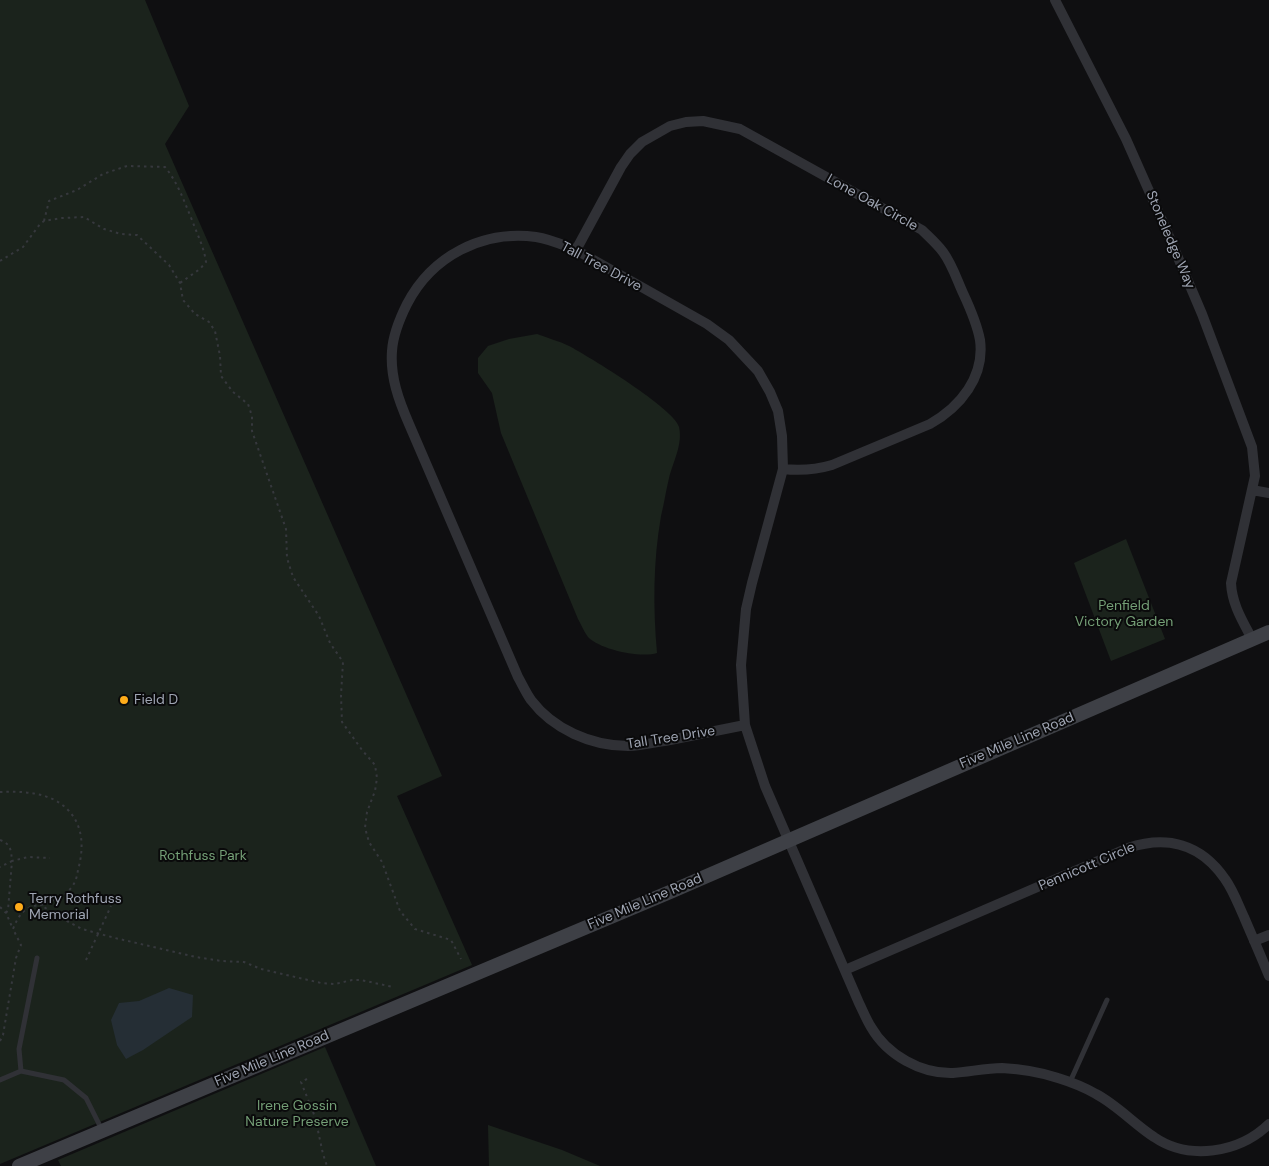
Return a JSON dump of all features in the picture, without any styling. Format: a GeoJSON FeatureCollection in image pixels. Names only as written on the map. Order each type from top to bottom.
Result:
{"type":"FeatureCollection","features":[{"type":"Feature","properties":{"kind":"main road","name":"Five Mile Line Road"},"geometry":{"type":"LineString","coordinates":[[19,1166],[670,892],[1269,632]]}},
{"type":"Feature","properties":{"kind":"street","name":"Stoneledge Way"},"geometry":{"type":"LineString","coordinates":[[1054,0],[1126,139],[1202,314],[1252,446],[1255,476],[1231,583],[1232,597],[1237,612],[1252,639]]}},
{"type":"Feature","properties":{"kind":"street","name":"Lone Oak Circle"},"geometry":{"type":"LineString","coordinates":[[576,250],[630,154],[642,142],[670,126],[686,122],[703,121],[740,129],[922,230],[950,263],[970,308],[980,341],[975,376],[968,392],[957,405],[930,424],[824,467],[802,471],[783,469]]}},
{"type":"Feature","properties":{"kind":"street","name":"Tall Tree Drive"},"geometry":{"type":"LineString","coordinates":[[745,725],[629,746],[608,745],[591,741],[559,726],[544,715],[531,700],[518,676],[399,400],[392,365],[392,350],[404,310],[413,293],[428,273],[448,256],[470,245],[493,238],[516,236],[558,243],[576,250],[707,324],[729,340],[758,370],[778,411],[782,436],[783,469],[746,609],[741,665],[745,725],[765,786],[788,840]]}},
{"type":"Feature","properties":{"kind":"street"},"geometry":{"type":"LineString","coordinates":[[1252,490],[1269,493]]}},
{"type":"Feature","properties":{"kind":"street"},"geometry":{"type":"LineString","coordinates":[[788,840],[871,1028],[887,1048],[909,1063],[922,1068],[950,1073],[1001,1068],[1037,1071],[1070,1082],[1097,1094],[1155,1138],[1172,1147],[1188,1151],[1204,1151],[1234,1146],[1250,1138],[1269,1124]]}},
{"type":"Feature","properties":{"kind":"street","name":"Pennicott Circle"},"geometry":{"type":"LineString","coordinates":[[845,970],[1128,848],[1155,842],[1178,844],[1189,848],[1203,855],[1215,866],[1226,880],[1234,895],[1269,976]]}},
{"type":"Feature","properties":{"kind":"street"},"geometry":{"type":"LineString","coordinates":[[1254,941],[1269,935]]}},
{"type":"Feature","properties":{"kind":"lane"},"geometry":{"type":"LineString","coordinates":[[21,1071],[20,1049],[37,958]]}},
{"type":"Feature","properties":{"kind":"lane"},"geometry":{"type":"LineString","coordinates":[[1070,1082],[1107,1000]]}},
{"type":"Feature","properties":{"kind":"lane"},"geometry":{"type":"LineString","coordinates":[[0,1080],[21,1071],[64,1080],[86,1098],[102,1131]]}},
{"type":"Feature","properties":{"kind":"path"},"geometry":{"type":"LineString","coordinates":[[44,221],[49,201],[77,190],[103,174],[127,166],[165,167],[175,178],[185,201],[204,251],[206,262],[200,269],[180,282]]}},
{"type":"Feature","properties":{"kind":"path"},"geometry":{"type":"LineString","coordinates":[[0,261],[23,247],[44,221],[62,218],[84,218],[104,229],[121,234],[137,235],[169,265],[180,282],[183,300],[195,314],[209,322],[214,331],[220,356],[221,376],[233,392],[248,404],[252,416],[252,431],[286,529],[287,558],[293,577],[319,616],[330,643],[343,662],[342,722],[375,765],[377,778],[375,791],[367,812],[366,828],[369,842],[382,862],[400,911],[415,929],[451,940],[461,959]]}},
{"type":"Feature","properties":{"kind":"path"},"geometry":{"type":"LineString","coordinates":[[0,792],[14,791],[40,794],[66,808],[74,818],[80,831],[83,845],[76,882],[64,895],[28,907],[22,912],[13,929]]}},
{"type":"Feature","properties":{"kind":"path"},"geometry":{"type":"LineString","coordinates":[[0,840],[7,842],[10,847],[12,861],[8,910],[6,913]]}},
{"type":"Feature","properties":{"kind":"path"},"geometry":{"type":"LineString","coordinates":[[0,867],[12,861],[28,857],[50,858]]}},
{"type":"Feature","properties":{"kind":"path"},"geometry":{"type":"LineString","coordinates":[[41,904],[59,917],[82,929],[98,934],[221,962],[244,962],[261,969],[321,983],[335,984],[361,980],[393,987]]}},
{"type":"Feature","properties":{"kind":"path"},"geometry":{"type":"LineString","coordinates":[[86,960],[111,906]]}},
{"type":"Feature","properties":{"kind":"path"},"geometry":{"type":"LineString","coordinates":[[0,907],[6,913],[21,945],[16,958],[0,1041]]}},
{"type":"Feature","properties":{"kind":"path"},"geometry":{"type":"LineString","coordinates":[[307,1079],[301,1082],[315,1117],[327,1166]]}},
{"type":"Feature","properties":{"kind":"green space","name":"Rothfuss Park"},"geometry":{"type":"Polygon","coordinates":[[[0,0],[145,0],[189,106],[165,144],[442,776],[397,796],[472,965],[0,1164],[0,0]]]}},
{"type":"Feature","properties":{"kind":"green space"},"geometry":{"type":"Polygon","coordinates":[[[537,334],[569,346],[611,371],[663,408],[679,427],[679,446],[668,483],[656,550],[654,602],[657,653],[631,654],[621,652],[602,646],[588,637],[578,619],[501,433],[492,393],[478,373],[478,358],[488,346],[509,339],[537,334]]]}},
{"type":"Feature","properties":{"kind":"green space","name":"Penfield Victory Garden"},"geometry":{"type":"Polygon","coordinates":[[[1126,539],[1165,639],[1111,661],[1074,563],[1126,539]]]}},
{"type":"Feature","properties":{"kind":"green space","name":"Irene Gossin Nature Preserve"},"geometry":{"type":"Polygon","coordinates":[[[325,1047],[376,1166],[61,1166],[58,1160],[325,1047]]]}},
{"type":"Feature","properties":{"kind":"green space"},"geometry":{"type":"Polygon","coordinates":[[[488,1125],[562,1150],[600,1166],[489,1166],[488,1125]]]}},
{"type":"Feature","properties":{"kind":"shaded area"},"geometry":{"type":"Polygon","coordinates":[[[169,988],[193,995],[192,1017],[143,1050],[126,1059],[117,1045],[111,1020],[119,1003],[139,1001],[169,988]]]}},
{"type":"Feature","properties":{"kind":"place","name":"Field D"},"geometry":{"type":"Point","coordinates":[124,700]}},
{"type":"Feature","properties":{"kind":"place","name":"Terry Rothfuss Memorial"},"geometry":{"type":"Point","coordinates":[19,907]}}]}
